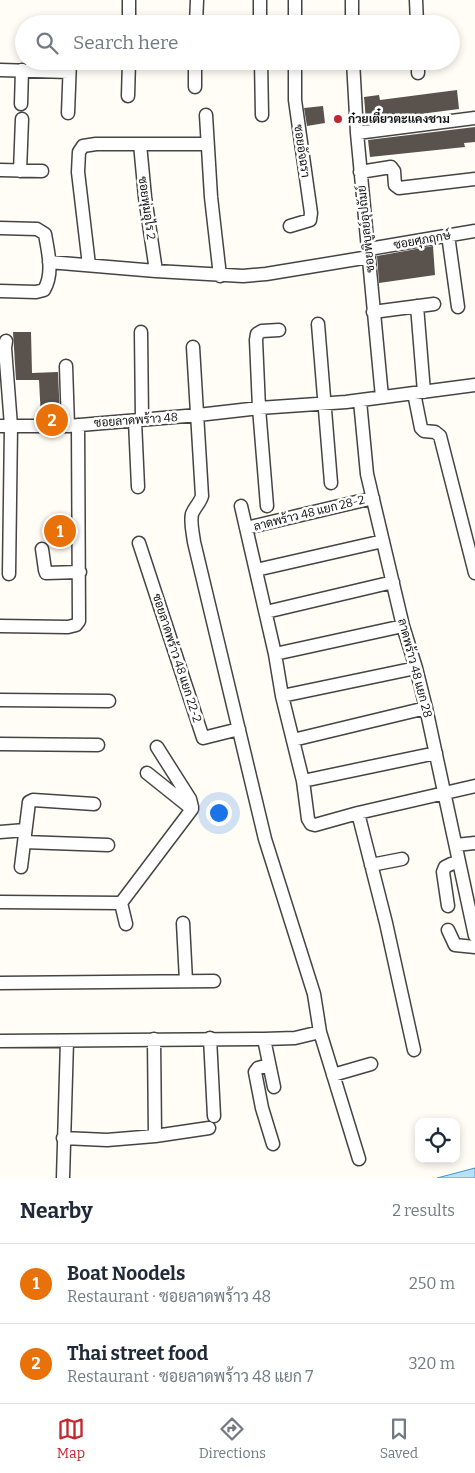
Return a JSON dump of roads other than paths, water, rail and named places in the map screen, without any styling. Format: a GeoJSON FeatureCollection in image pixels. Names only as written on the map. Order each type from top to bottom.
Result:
{"type":"FeatureCollection","features":[{"type":"Feature","properties":{"kind":"street"},"geometry":{"type":"LineString","coordinates":[[129,0],[129,15]]}},
{"type":"Feature","properties":{"kind":"street"},"geometry":{"type":"LineString","coordinates":[[196,15],[197,0]]}},
{"type":"Feature","properties":{"kind":"street"},"geometry":{"type":"LineString","coordinates":[[260,0],[260,15]]}},
{"type":"Feature","properties":{"kind":"street"},"geometry":{"type":"LineString","coordinates":[[295,0],[295,15]]}},
{"type":"Feature","properties":{"kind":"street"},"geometry":{"type":"LineString","coordinates":[[352,0],[352,15]]}},
{"type":"Feature","properties":{"kind":"street"},"geometry":{"type":"LineString","coordinates":[[416,0],[417,15]]}},
{"type":"Feature","properties":{"kind":"street"},"geometry":{"type":"LineString","coordinates":[[0,70],[22,70],[21,104]]}},
{"type":"Feature","properties":{"kind":"street"},"geometry":{"type":"LineString","coordinates":[[68,113],[70,70]]}},
{"type":"Feature","properties":{"kind":"street"},"geometry":{"type":"LineString","coordinates":[[128,96],[129,70]]}},
{"type":"Feature","properties":{"kind":"street"},"geometry":{"type":"LineString","coordinates":[[195,70],[195,87]]}},
{"type":"Feature","properties":{"kind":"street"},"geometry":{"type":"LineString","coordinates":[[261,70],[262,115]]}},
{"type":"Feature","properties":{"kind":"street","name":"ซอยอัจฉรา"},"geometry":{"type":"LineString","coordinates":[[290,226],[310,220],[311,213],[295,100],[295,70]]}},
{"type":"Feature","properties":{"kind":"street","name":"ซอยพิบูลย์อุปถัมย์"},"geometry":{"type":"LineString","coordinates":[[354,70],[360,172],[382,397]]}},
{"type":"Feature","properties":{"kind":"street"},"geometry":{"type":"LineString","coordinates":[[206,115],[207,144],[220,276]]}},
{"type":"Feature","properties":{"kind":"street"},"geometry":{"type":"LineString","coordinates":[[357,133],[475,118]]}},
{"type":"Feature","properties":{"kind":"street"},"geometry":{"type":"LineString","coordinates":[[20,171],[22,119]]}},
{"type":"Feature","properties":{"kind":"street"},"geometry":{"type":"LineString","coordinates":[[89,265],[78,172],[79,152],[84,146],[96,144],[207,144]]}},
{"type":"Feature","properties":{"kind":"street","name":"ซอยพุ่มอุไร 2"},"geometry":{"type":"LineString","coordinates":[[140,144],[145,197],[156,271]]}},
{"type":"Feature","properties":{"kind":"street"},"geometry":{"type":"LineString","coordinates":[[360,172],[391,167],[394,171],[395,185],[399,188],[475,179]]}},
{"type":"Feature","properties":{"kind":"street"},"geometry":{"type":"LineString","coordinates":[[0,170],[42,170]]}},
{"type":"Feature","properties":{"kind":"street"},"geometry":{"type":"LineString","coordinates":[[0,228],[36,229],[45,234],[50,262],[49,282],[44,290],[36,292],[0,292]]}},
{"type":"Feature","properties":{"kind":"street","name":"ซอยศุภฤกษ์"},"geometry":{"type":"LineString","coordinates":[[50,262],[220,276],[266,274],[448,235],[475,231]]}},
{"type":"Feature","properties":{"kind":"street"},"geometry":{"type":"LineString","coordinates":[[448,235],[458,307]]}},
{"type":"Feature","properties":{"kind":"street"},"geometry":{"type":"LineString","coordinates":[[374,312],[434,304]]}},
{"type":"Feature","properties":{"kind":"street"},"geometry":{"type":"LineString","coordinates":[[417,306],[422,430],[436,432],[440,436],[475,573]]}},
{"type":"Feature","properties":{"kind":"street"},"geometry":{"type":"LineString","coordinates":[[318,324],[331,483]]}},
{"type":"Feature","properties":{"kind":"street"},"geometry":{"type":"LineString","coordinates":[[267,506],[259,408],[256,340],[258,334],[262,331],[279,330]]}},
{"type":"Feature","properties":{"kind":"street"},"geometry":{"type":"LineString","coordinates":[[138,487],[141,332]]}},
{"type":"Feature","properties":{"kind":"street"},"geometry":{"type":"LineString","coordinates":[[4,345],[3,379],[6,426],[5,556],[9,574]]}},
{"type":"Feature","properties":{"kind":"street"},"geometry":{"type":"LineString","coordinates":[[192,346],[202,496],[199,505],[193,512],[191,523],[194,542],[266,839],[314,994],[320,1032],[359,1159]]}},
{"type":"Feature","properties":{"kind":"street"},"geometry":{"type":"LineString","coordinates":[[6,426],[73,425],[66,366]]}},
{"type":"Feature","properties":{"kind":"street","name":"ซอยลาดพร้าว 48"},"geometry":{"type":"LineString","coordinates":[[0,626],[68,627],[76,625],[80,621],[80,572],[73,425],[360,401],[475,386]]}},
{"type":"Feature","properties":{"kind":"street","name":"ลาดพร้าว 48 แยก 28"},"geometry":{"type":"LineString","coordinates":[[360,401],[365,465],[403,626],[426,708],[475,936]]}},
{"type":"Feature","properties":{"kind":"street","name":"ลาดพร้าว 48 แยก 28-2"},"geometry":{"type":"LineString","coordinates":[[246,528],[373,498]]}},
{"type":"Feature","properties":{"kind":"street"},"geometry":{"type":"LineString","coordinates":[[241,506],[266,612],[282,696],[303,781],[308,819],[311,824],[315,825],[475,786]]}},
{"type":"Feature","properties":{"kind":"street"},"geometry":{"type":"LineString","coordinates":[[256,570],[383,541]]}},
{"type":"Feature","properties":{"kind":"street","name":"ซอยลาดพร้าว 48 แยก 22-2"},"geometry":{"type":"LineString","coordinates":[[139,543],[203,738],[239,729]]}},
{"type":"Feature","properties":{"kind":"street"},"geometry":{"type":"LineString","coordinates":[[42,549],[46,573],[80,572]]}},
{"type":"Feature","properties":{"kind":"street"},"geometry":{"type":"LineString","coordinates":[[266,612],[393,582]]}},
{"type":"Feature","properties":{"kind":"street"},"geometry":{"type":"LineString","coordinates":[[275,654],[403,626]]}},
{"type":"Feature","properties":{"kind":"street"},"geometry":{"type":"LineString","coordinates":[[282,696],[416,668]]}},
{"type":"Feature","properties":{"kind":"street"},"geometry":{"type":"LineString","coordinates":[[0,700],[109,702]]}},
{"type":"Feature","properties":{"kind":"street"},"geometry":{"type":"LineString","coordinates":[[293,740],[426,708]]}},
{"type":"Feature","properties":{"kind":"street"},"geometry":{"type":"LineString","coordinates":[[0,744],[98,745]]}},
{"type":"Feature","properties":{"kind":"street"},"geometry":{"type":"LineString","coordinates":[[121,903],[192,810],[190,799],[157,747]]}},
{"type":"Feature","properties":{"kind":"street"},"geometry":{"type":"LineString","coordinates":[[303,781],[436,753]]}},
{"type":"Feature","properties":{"kind":"street"},"geometry":{"type":"LineString","coordinates":[[148,773],[192,810]]}},
{"type":"Feature","properties":{"kind":"street"},"geometry":{"type":"LineString","coordinates":[[21,867],[29,802],[32,800],[94,804]]}},
{"type":"Feature","properties":{"kind":"street"},"geometry":{"type":"LineString","coordinates":[[358,813],[386,923],[414,1050]]}},
{"type":"Feature","properties":{"kind":"street"},"geometry":{"type":"LineString","coordinates":[[0,832],[108,845]]}},
{"type":"Feature","properties":{"kind":"street"},"geometry":{"type":"LineString","coordinates":[[456,845],[475,843]]}},
{"type":"Feature","properties":{"kind":"street"},"geometry":{"type":"LineString","coordinates":[[371,865],[402,859]]}},
{"type":"Feature","properties":{"kind":"street"},"geometry":{"type":"LineString","coordinates":[[448,906],[443,872],[445,867],[460,862]]}},
{"type":"Feature","properties":{"kind":"street"},"geometry":{"type":"LineString","coordinates":[[0,902],[121,903]]}},
{"type":"Feature","properties":{"kind":"street"},"geometry":{"type":"LineString","coordinates":[[121,903],[126,924]]}},
{"type":"Feature","properties":{"kind":"street"},"geometry":{"type":"LineString","coordinates":[[183,923],[186,981]]}},
{"type":"Feature","properties":{"kind":"street"},"geometry":{"type":"LineString","coordinates":[[448,930],[455,945],[475,946]]}},
{"type":"Feature","properties":{"kind":"street"},"geometry":{"type":"LineString","coordinates":[[0,983],[214,981]]}},
{"type":"Feature","properties":{"kind":"street"},"geometry":{"type":"LineString","coordinates":[[0,1041],[264,1039],[295,1038],[320,1032]]}},
{"type":"Feature","properties":{"kind":"street"},"geometry":{"type":"LineString","coordinates":[[63,1138],[107,1140],[155,1136],[211,1122],[210,1038]]}},
{"type":"Feature","properties":{"kind":"street"},"geometry":{"type":"LineString","coordinates":[[154,1039],[155,1136]]}},
{"type":"Feature","properties":{"kind":"street"},"geometry":{"type":"LineString","coordinates":[[264,1039],[274,1087]]}},
{"type":"Feature","properties":{"kind":"street"},"geometry":{"type":"LineString","coordinates":[[63,1178],[67,1041]]}},
{"type":"Feature","properties":{"kind":"street"},"geometry":{"type":"LineString","coordinates":[[333,1075],[371,1064]]}},
{"type":"Feature","properties":{"kind":"street"},"geometry":{"type":"LineString","coordinates":[[269,1065],[261,1066],[255,1072],[262,1108],[273,1144]]}},
{"type":"Feature","properties":{"kind":"water"},"geometry":{"type":"Polygon","coordinates":[[[475,1168],[475,1178],[437,1178],[475,1168]]]}},
{"type":"Feature","properties":{"kind":"place","name":"ก๋วยเตี๋ยวตะแคงชาม"},"geometry":{"type":"Point","coordinates":[338,119]}},
{"type":"Feature","properties":{"kind":"place","name":"Thai street food"},"geometry":{"type":"Point","coordinates":[52,420]}},
{"type":"Feature","properties":{"kind":"place","name":"Boat Noodels"},"geometry":{"type":"Point","coordinates":[60,531]}}]}
